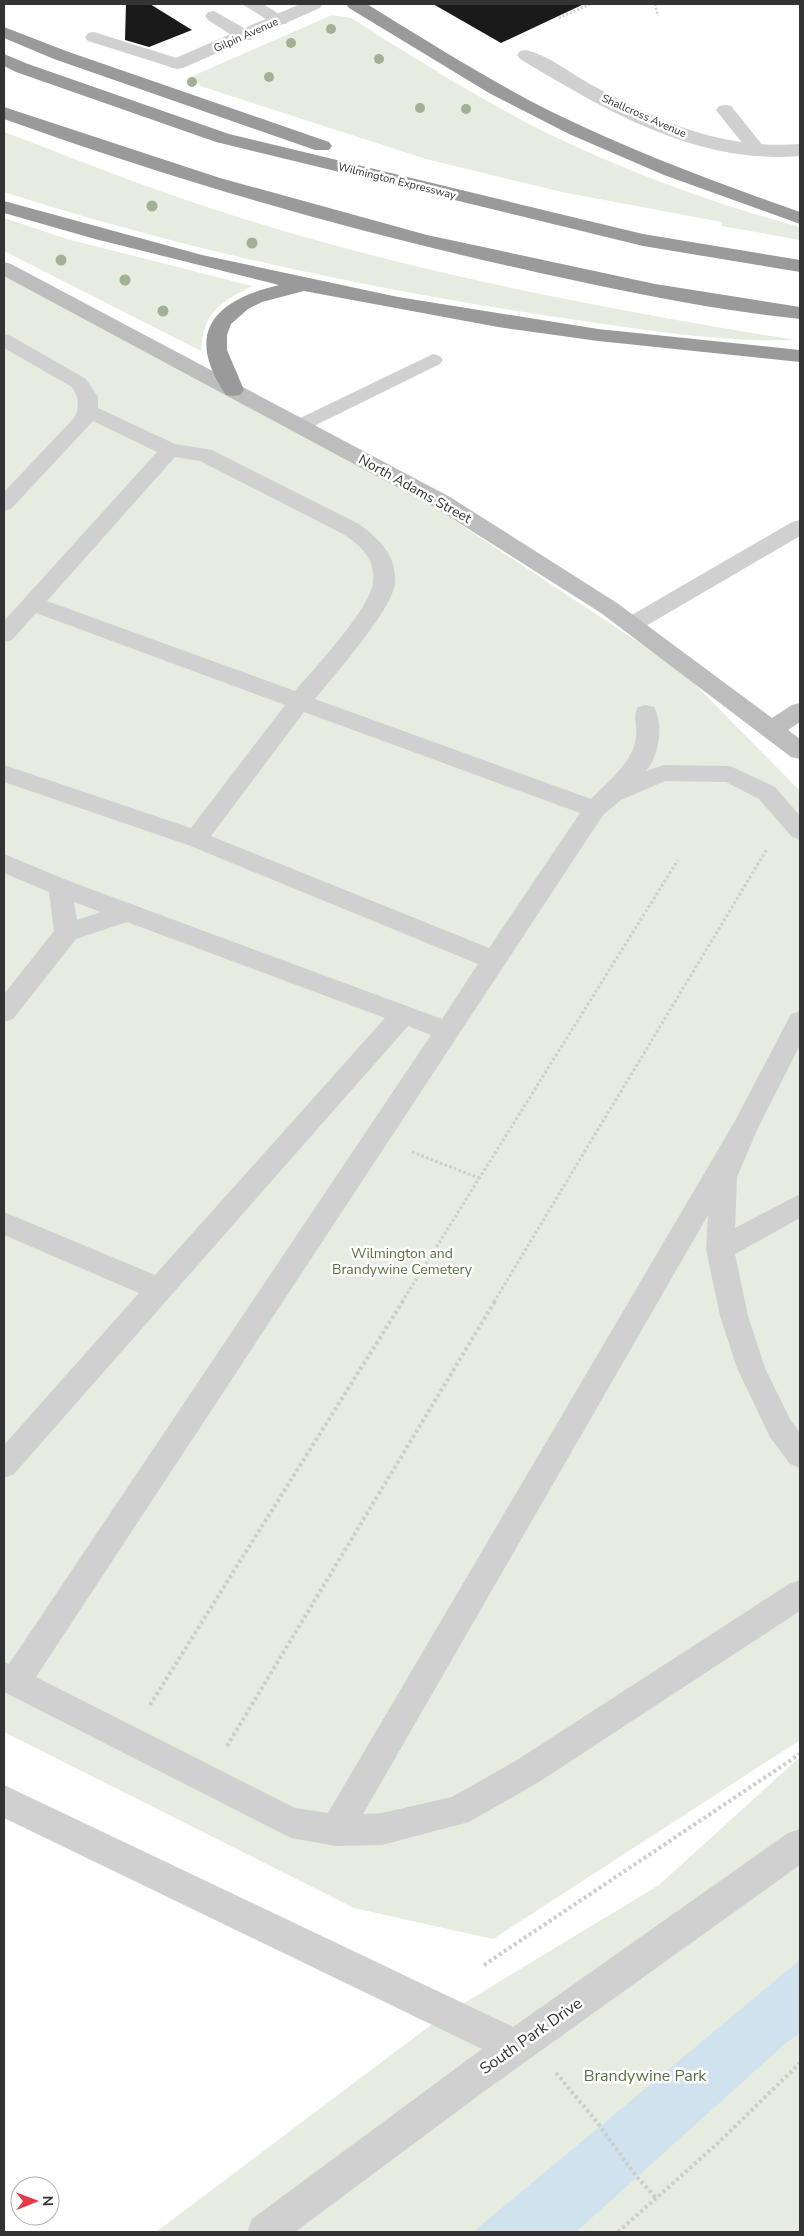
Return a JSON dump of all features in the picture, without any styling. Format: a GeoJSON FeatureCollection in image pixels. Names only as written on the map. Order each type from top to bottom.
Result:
{"type":"FeatureCollection","features":[{"type":"Feature","properties":{"kind":"highway"},"geometry":{"type":"LineString","coordinates":[[355,4],[491,86],[584,135],[700,184],[800,218]]}},
{"type":"Feature","properties":{"kind":"highway"},"geometry":{"type":"LineString","coordinates":[[4,32],[60,55],[477,200]]}},
{"type":"Feature","properties":{"kind":"highway","name":"Wilmington Expressway"},"geometry":{"type":"LineString","coordinates":[[4,59],[22,68],[223,138],[643,240],[800,266]]}},
{"type":"Feature","properties":{"kind":"highway"},"geometry":{"type":"LineString","coordinates":[[4,113],[213,185],[438,244],[616,283],[800,313]]}},
{"type":"Feature","properties":{"kind":"highway"},"geometry":{"type":"LineString","coordinates":[[4,207],[183,258],[309,287],[520,324],[680,345],[800,356]]}},
{"type":"Feature","properties":{"kind":"highway"},"geometry":{"type":"LineString","coordinates":[[233,390],[216,350],[216,340],[221,324],[235,309],[251,299],[270,293],[309,287]]}},
{"type":"Feature","properties":{"kind":"street","name":"Gilpin Avenue"},"geometry":{"type":"LineString","coordinates":[[177,64],[245,36],[314,4]]}},
{"type":"Feature","properties":{"kind":"street","name":"Shallcross Avenue"},"geometry":{"type":"LineString","coordinates":[[526,55],[580,87],[671,130],[711,144],[758,151],[800,150]]}},
{"type":"Feature","properties":{"kind":"street","name":"North Adams Street"},"geometry":{"type":"LineString","coordinates":[[4,268],[442,502],[546,567],[632,625],[800,750]]}},
{"type":"Feature","properties":{"kind":"street"},"geometry":{"type":"LineString","coordinates":[[772,729],[800,711]]}},
{"type":"Feature","properties":{"kind":"street"},"geometry":{"type":"LineString","coordinates":[[4,1801],[515,2047]]}},
{"type":"Feature","properties":{"kind":"street","name":"South Park Drive"},"geometry":{"type":"LineString","coordinates":[[265,2232],[515,2047],[800,1845]]}},
{"type":"Feature","properties":{"kind":"lane"},"geometry":{"type":"LineString","coordinates":[[251,4],[280,20]]}},
{"type":"Feature","properties":{"kind":"lane"},"geometry":{"type":"LineString","coordinates":[[214,16],[245,36]]}},
{"type":"Feature","properties":{"kind":"lane"},"geometry":{"type":"LineString","coordinates":[[94,37],[177,64]]}},
{"type":"Feature","properties":{"kind":"lane"},"geometry":{"type":"LineString","coordinates":[[725,110],[758,151]]}},
{"type":"Feature","properties":{"kind":"lane"},"geometry":{"type":"LineString","coordinates":[[4,340],[79,383],[87,392],[89,411],[83,421],[4,504]]}},
{"type":"Feature","properties":{"kind":"lane"},"geometry":{"type":"LineString","coordinates":[[301,425],[433,360]]}},
{"type":"Feature","properties":{"kind":"lane"},"geometry":{"type":"LineString","coordinates":[[89,411],[170,450],[205,455],[351,528],[372,544],[382,565],[384,584],[376,602],[350,642],[300,701],[196,839]]}},
{"type":"Feature","properties":{"kind":"lane"},"geometry":{"type":"LineString","coordinates":[[4,635],[170,450]]}},
{"type":"Feature","properties":{"kind":"lane"},"geometry":{"type":"LineString","coordinates":[[632,625],[800,526]]}},
{"type":"Feature","properties":{"kind":"lane"},"geometry":{"type":"LineString","coordinates":[[32,604],[596,809]]}},
{"type":"Feature","properties":{"kind":"lane"},"geometry":{"type":"LineString","coordinates":[[646,713],[648,737],[640,762],[596,809],[377,1138],[10,1679],[291,1823],[336,1830],[382,1829],[458,1811],[528,1771],[800,1594]]}},
{"type":"Feature","properties":{"kind":"lane"},"geometry":{"type":"LineString","coordinates":[[4,773],[196,839],[495,961]]}},
{"type":"Feature","properties":{"kind":"lane"},"geometry":{"type":"LineString","coordinates":[[596,809],[613,794],[664,773],[730,774],[767,793],[800,831]]}},
{"type":"Feature","properties":{"kind":"lane"},"geometry":{"type":"LineString","coordinates":[[4,863],[60,887],[448,1031]]}},
{"type":"Feature","properties":{"kind":"lane"},"geometry":{"type":"LineString","coordinates":[[60,887],[67,933]]}},
{"type":"Feature","properties":{"kind":"lane"},"geometry":{"type":"LineString","coordinates":[[4,1012],[67,933],[128,912]]}},
{"type":"Feature","properties":{"kind":"lane"},"geometry":{"type":"LineString","coordinates":[[4,1465],[404,1014]]}},
{"type":"Feature","properties":{"kind":"lane"},"geometry":{"type":"LineString","coordinates":[[336,1830],[745,1128],[800,1021]]}},
{"type":"Feature","properties":{"kind":"lane"},"geometry":{"type":"LineString","coordinates":[[745,1128],[724,1177],[720,1249],[734,1316],[751,1368],[780,1428],[800,1455]]}},
{"type":"Feature","properties":{"kind":"lane"},"geometry":{"type":"LineString","coordinates":[[720,1249],[800,1205]]}},
{"type":"Feature","properties":{"kind":"lane"},"geometry":{"type":"LineString","coordinates":[[4,1223],[161,1290]]}},
{"type":"Feature","properties":{"kind":"path"},"geometry":{"type":"LineString","coordinates":[[559,18],[591,4]]}},
{"type":"Feature","properties":{"kind":"path"},"geometry":{"type":"LineString","coordinates":[[654,4],[658,16]]}},
{"type":"Feature","properties":{"kind":"path"},"geometry":{"type":"LineString","coordinates":[[207,1780],[767,849]]}},
{"type":"Feature","properties":{"kind":"path"},"geometry":{"type":"LineString","coordinates":[[128,1739],[678,860]]}},
{"type":"Feature","properties":{"kind":"path"},"geometry":{"type":"LineString","coordinates":[[377,1138],[479,1178]]}},
{"type":"Feature","properties":{"kind":"path"},"geometry":{"type":"LineString","coordinates":[[484,1965],[800,1754]]}},
{"type":"Feature","properties":{"kind":"path"},"geometry":{"type":"LineString","coordinates":[[515,2047],[560,2076],[597,2122],[636,2176],[657,2199]]}},
{"type":"Feature","properties":{"kind":"path"},"geometry":{"type":"LineString","coordinates":[[618,2232],[657,2199],[800,2063]]}},
{"type":"Feature","properties":{"kind":"green space"},"geometry":{"type":"Polygon","coordinates":[[[332,15],[351,18],[475,94],[551,135],[673,187],[800,227],[800,240],[722,226],[722,222],[562,192],[426,159],[203,87],[188,78],[332,15]]]}},
{"type":"Feature","properties":{"kind":"green space"},"geometry":{"type":"Polygon","coordinates":[[[4,132],[186,200],[284,231],[356,251],[501,286],[648,315],[795,340],[703,337],[549,316],[411,293],[206,249],[71,213],[4,192],[4,132]]]}},
{"type":"Feature","properties":{"kind":"green space"},"geometry":{"type":"Polygon","coordinates":[[[4,218],[67,239],[252,286],[222,303],[215,310],[206,326],[201,351],[4,251],[4,218]]]}},
{"type":"Feature","properties":{"kind":"green space","name":"Wilmington and Brandywine Cemetery"},"geometry":{"type":"Polygon","coordinates":[[[4,275],[387,476],[682,671],[800,791],[800,1740],[493,1939],[354,1908],[4,1732],[4,275]]]}},
{"type":"Feature","properties":{"kind":"green space","name":"Brandywine Park"},"geometry":{"type":"Polygon","coordinates":[[[800,1757],[800,2232],[156,2232],[443,2016],[659,1885],[800,1757]]]}},
{"type":"Feature","properties":{"kind":"water"},"geometry":{"type":"Polygon","coordinates":[[[800,1960],[800,2033],[786,2043],[576,2232],[473,2232],[800,1960]]]}},
{"type":"Feature","properties":{"kind":"building"},"geometry":{"type":"Polygon","coordinates":[[[126,4],[150,4],[192,30],[149,47],[125,40],[126,4]]]}},
{"type":"Feature","properties":{"kind":"building"},"geometry":{"type":"Polygon","coordinates":[[[433,4],[584,4],[501,43],[433,4]]]}}]}
